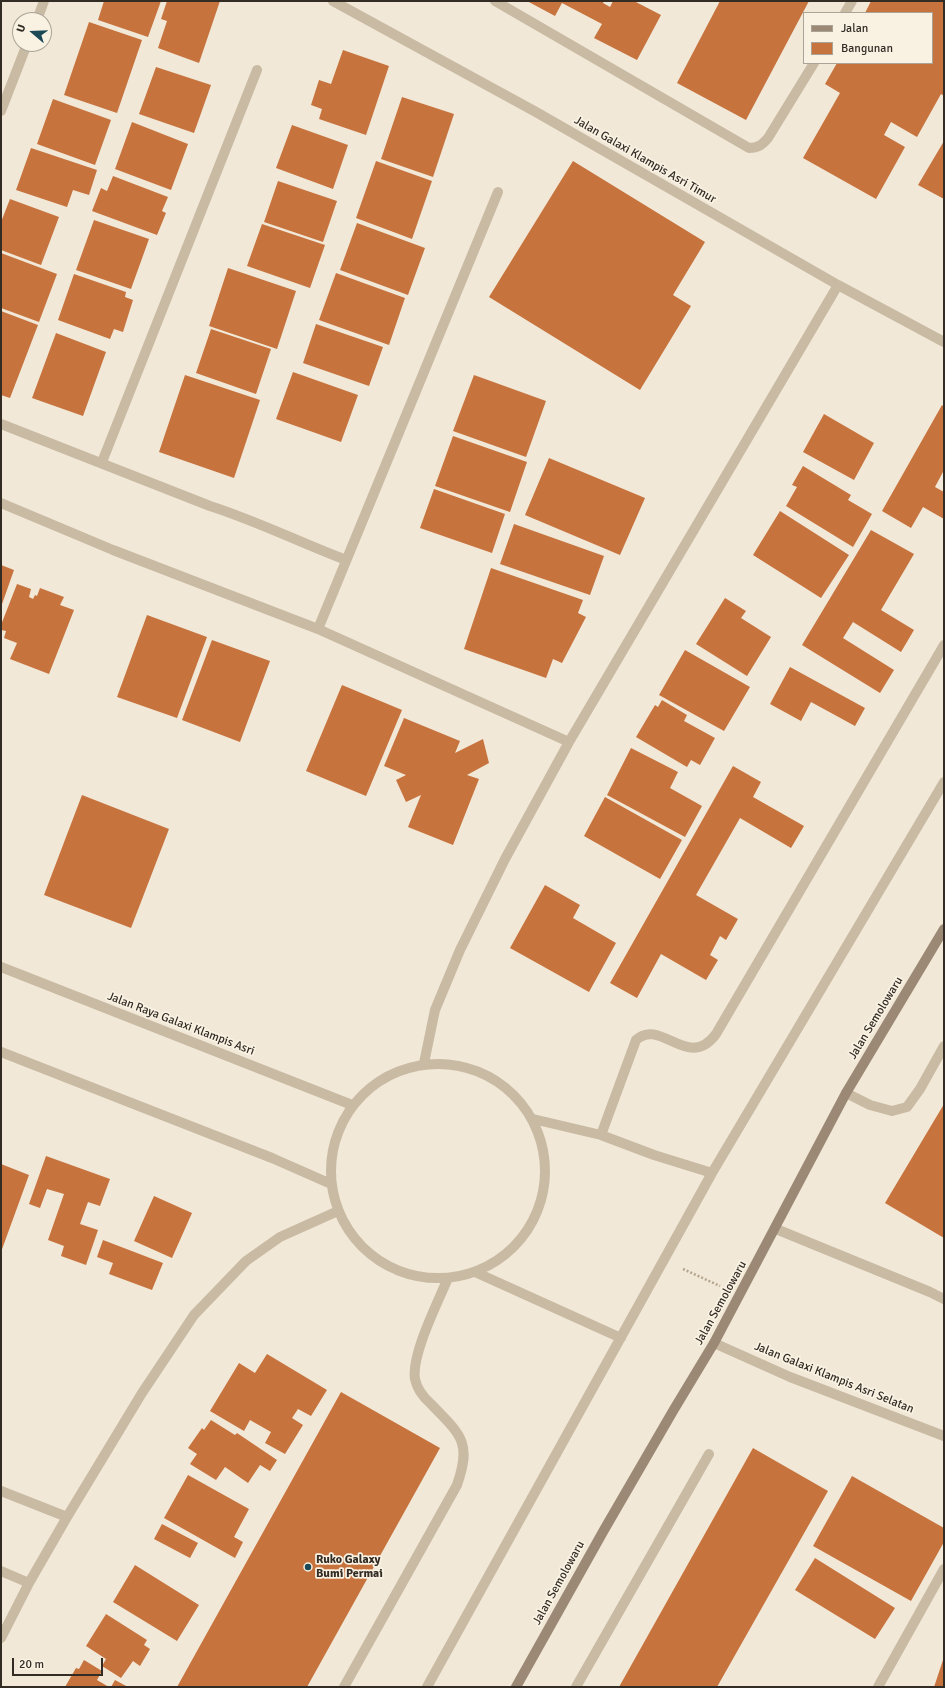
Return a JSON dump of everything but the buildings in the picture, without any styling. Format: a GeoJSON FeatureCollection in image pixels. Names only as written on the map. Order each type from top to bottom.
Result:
{"type":"FeatureCollection","features":[{"type":"Feature","properties":{"kind":"main road","name":"Jalan Semolowaru"},"geometry":{"type":"LineString","coordinates":[[516,1687],[634,1477],[714,1344],[776,1229],[846,1092],[944,929]]}},
{"type":"Feature","properties":{"kind":"street"},"geometry":{"type":"LineString","coordinates":[[40,12],[44,1]]}},
{"type":"Feature","properties":{"kind":"street","name":"Jalan Galaxi Klampis Asri Timur"},"geometry":{"type":"LineString","coordinates":[[333,1],[536,112],[838,286],[944,342]]}},
{"type":"Feature","properties":{"kind":"street"},"geometry":{"type":"LineString","coordinates":[[495,1],[749,148],[755,148],[762,145],[768,138],[813,64]]}},
{"type":"Feature","properties":{"kind":"street"},"geometry":{"type":"LineString","coordinates":[[846,12],[852,1]]}},
{"type":"Feature","properties":{"kind":"street"},"geometry":{"type":"LineString","coordinates":[[1,111],[24,52]]}},
{"type":"Feature","properties":{"kind":"street"},"geometry":{"type":"LineString","coordinates":[[102,462],[257,70]]}},
{"type":"Feature","properties":{"kind":"street"},"geometry":{"type":"LineString","coordinates":[[318,629],[498,192]]}},
{"type":"Feature","properties":{"kind":"street"},"geometry":{"type":"LineString","coordinates":[[424,1063],[435,1010],[460,950],[505,859],[570,742],[838,286]]}},
{"type":"Feature","properties":{"kind":"street"},"geometry":{"type":"LineString","coordinates":[[1,424],[102,462],[210,506],[237,515],[291,539],[346,560]]}},
{"type":"Feature","properties":{"kind":"street"},"geometry":{"type":"LineString","coordinates":[[1,503],[113,550],[318,629],[570,742]]}},
{"type":"Feature","properties":{"kind":"street"},"geometry":{"type":"LineString","coordinates":[[601,1135],[628,1058],[636,1040],[641,1035],[647,1033],[657,1035],[681,1046],[695,1048],[710,1042],[716,1034],[944,645]]}},
{"type":"Feature","properties":{"kind":"street"},"geometry":{"type":"LineString","coordinates":[[427,1687],[712,1173],[944,782]]}},
{"type":"Feature","properties":{"kind":"street","name":"Jalan Raya Galaxi Klampis Asri"},"geometry":{"type":"LineString","coordinates":[[1,967],[352,1105]]}},
{"type":"Feature","properties":{"kind":"street"},"geometry":{"type":"LineString","coordinates":[[846,1092],[870,1105],[892,1110],[907,1106],[920,1089],[944,1046]]}},
{"type":"Feature","properties":{"kind":"street"},"geometry":{"type":"LineString","coordinates":[[1,1052],[272,1158],[331,1184]]}},
{"type":"Feature","properties":{"kind":"street"},"geometry":{"type":"LineString","coordinates":[[424,1063],[456,1064],[487,1074],[514,1093],[533,1119],[543,1148],[545,1171],[539,1208],[524,1235],[502,1257],[475,1272],[448,1278],[420,1277],[394,1269],[370,1255],[351,1235],[338,1211],[331,1184],[334,1142],[352,1105],[384,1077],[424,1063]]}},
{"type":"Feature","properties":{"kind":"street"},"geometry":{"type":"LineString","coordinates":[[533,1119],[601,1135],[712,1173]]}},
{"type":"Feature","properties":{"kind":"street"},"geometry":{"type":"LineString","coordinates":[[1,1638],[29,1583],[67,1517],[142,1393],[194,1315],[246,1261],[280,1237],[338,1211]]}},
{"type":"Feature","properties":{"kind":"street"},"geometry":{"type":"LineString","coordinates":[[776,1229],[944,1299]]}},
{"type":"Feature","properties":{"kind":"street"},"geometry":{"type":"LineString","coordinates":[[475,1272],[621,1338]]}},
{"type":"Feature","properties":{"kind":"street"},"geometry":{"type":"LineString","coordinates":[[344,1687],[457,1485],[462,1472],[465,1458],[464,1446],[459,1435],[422,1396],[415,1378],[415,1367],[419,1349],[448,1278]]}},
{"type":"Feature","properties":{"kind":"street","name":"Jalan Galaxi Klampis Asri Selatan"},"geometry":{"type":"LineString","coordinates":[[714,1344],[790,1376],[944,1436]]}},
{"type":"Feature","properties":{"kind":"street"},"geometry":{"type":"LineString","coordinates":[[576,1687],[709,1454]]}},
{"type":"Feature","properties":{"kind":"street"},"geometry":{"type":"LineString","coordinates":[[1,1492],[67,1517]]}},
{"type":"Feature","properties":{"kind":"street"},"geometry":{"type":"LineString","coordinates":[[878,1687],[944,1569]]}},
{"type":"Feature","properties":{"kind":"street"},"geometry":{"type":"LineString","coordinates":[[1,1571],[29,1583]]}},
{"type":"Feature","properties":{"kind":"path"},"geometry":{"type":"LineString","coordinates":[[681,1269],[707,1280]]}},
{"type":"Feature","properties":{"kind":"place","name":"Ruko Galaxy Bumi Permai"},"geometry":{"type":"Point","coordinates":[308,1567]}}]}
